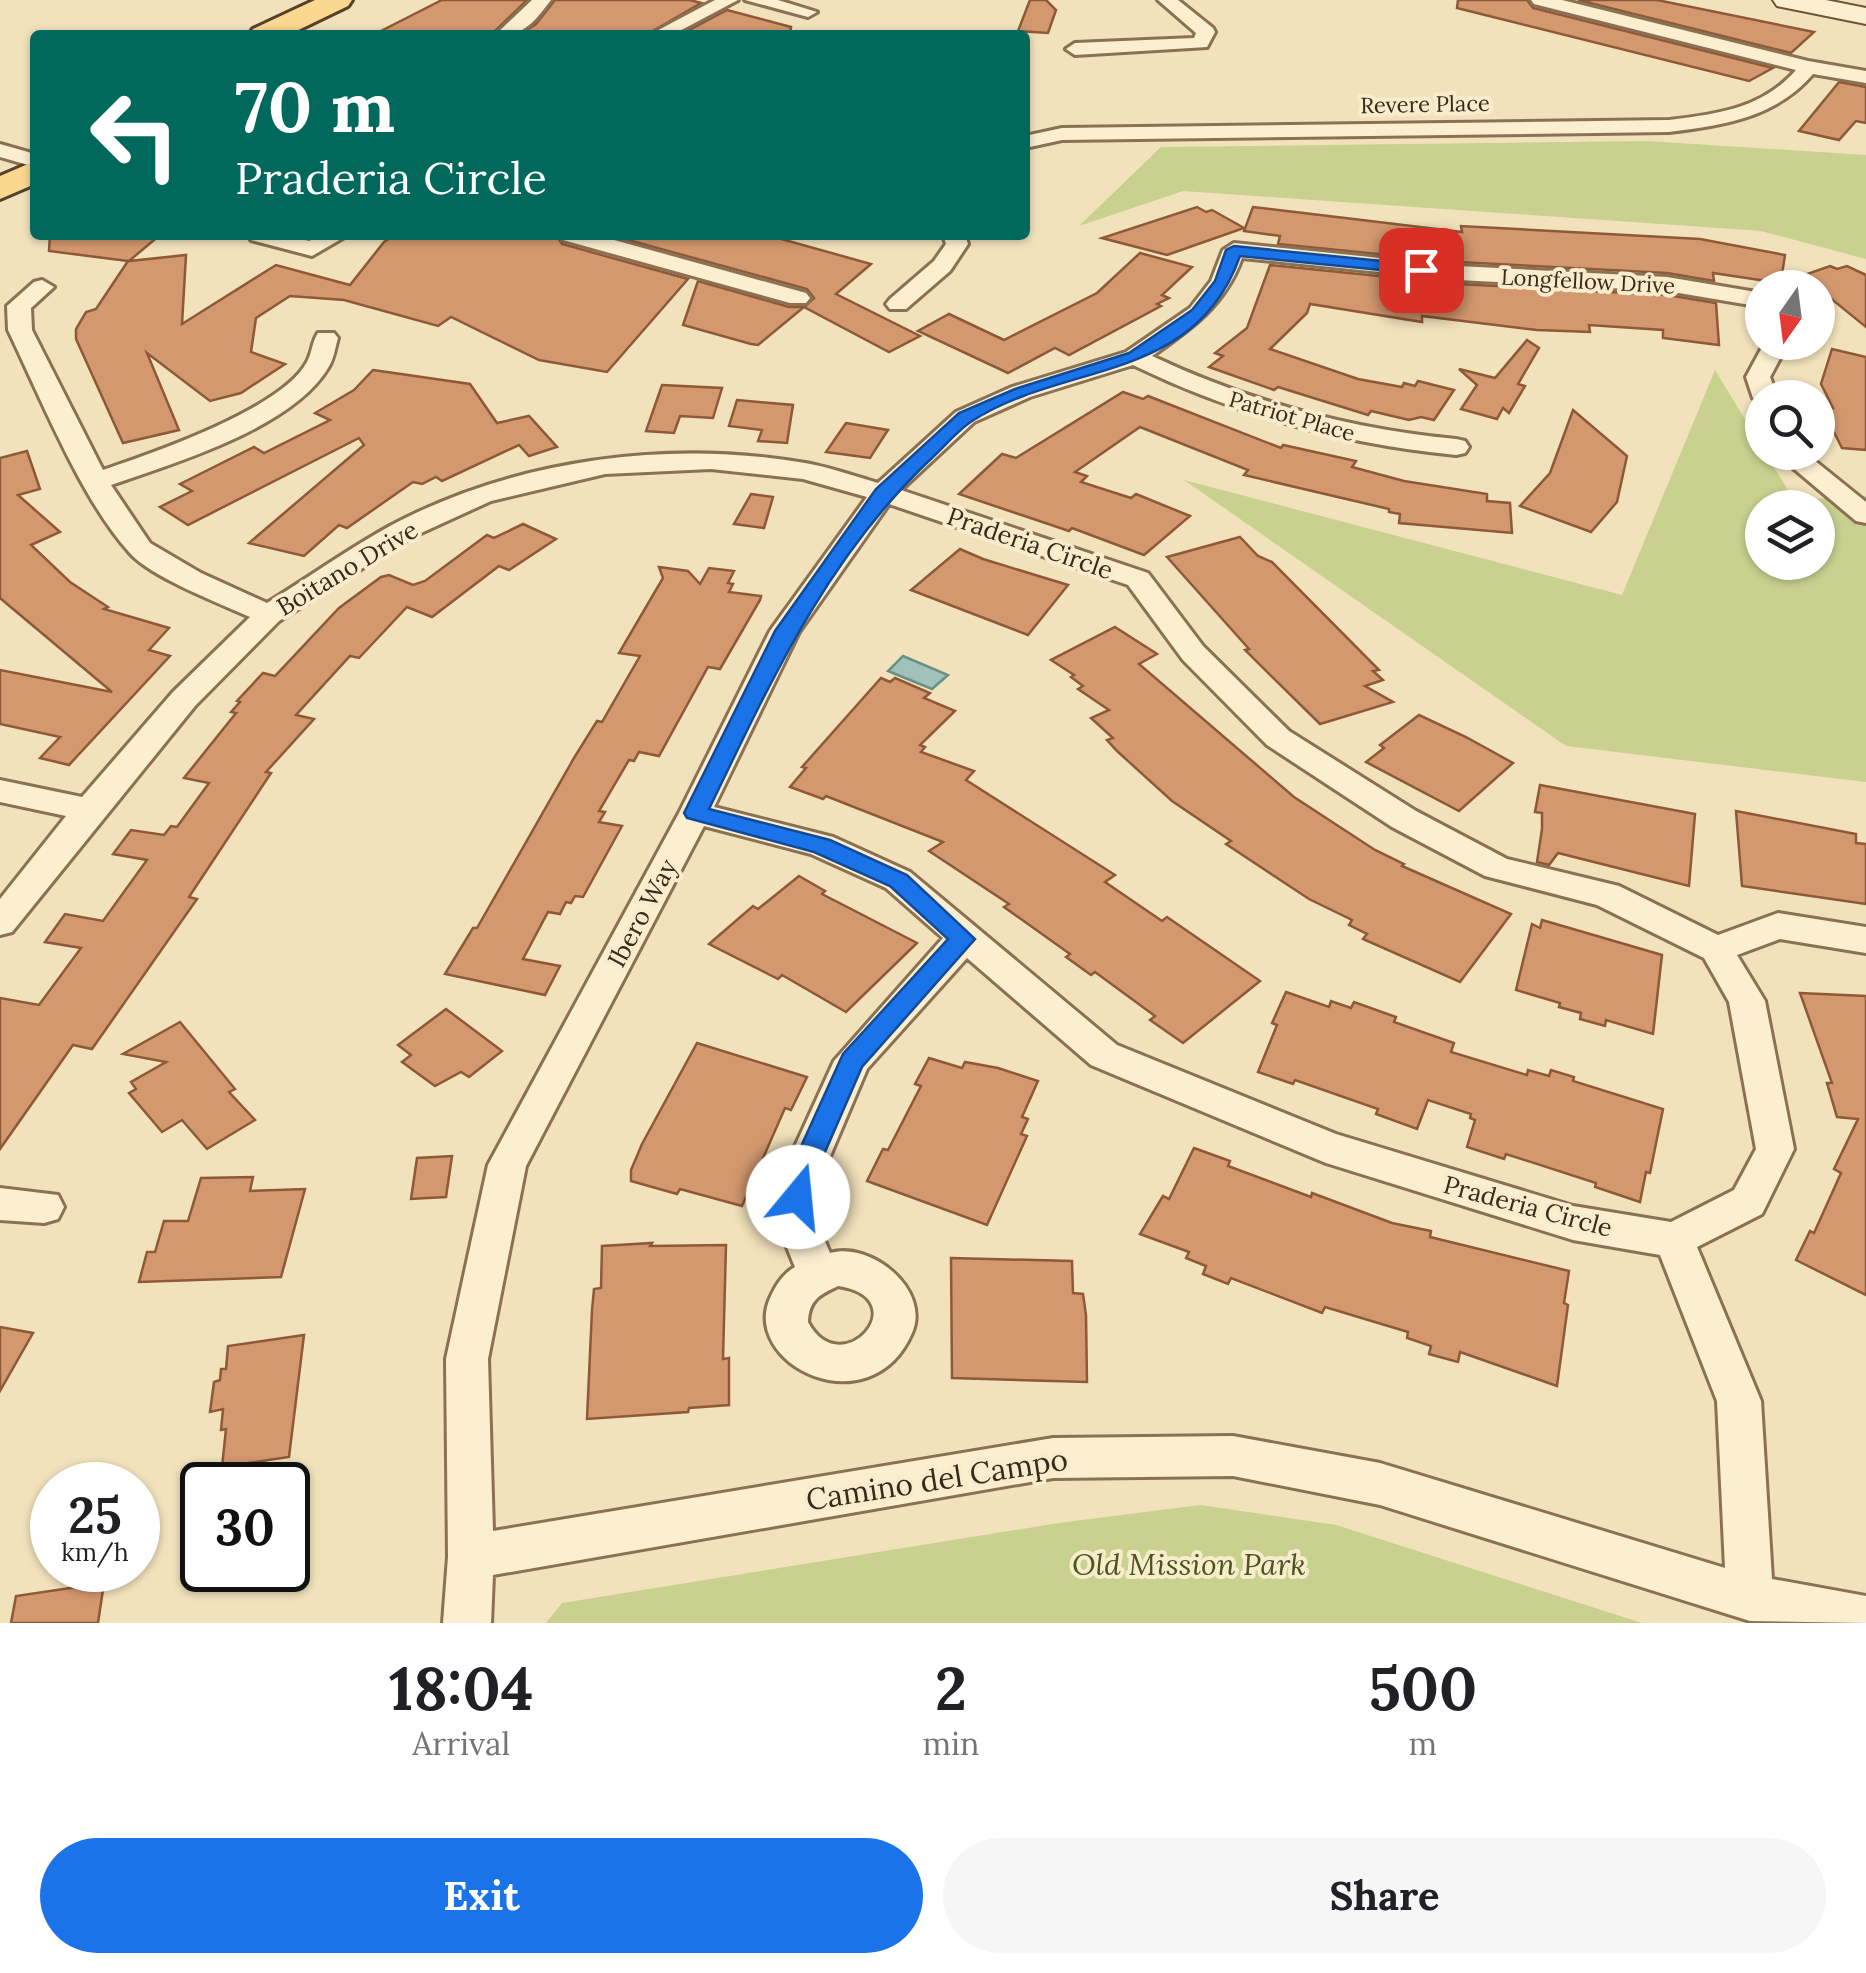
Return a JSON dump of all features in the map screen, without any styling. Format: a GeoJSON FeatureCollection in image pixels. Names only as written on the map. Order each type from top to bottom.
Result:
{"type":"FeatureCollection","features":[{"type":"Feature","properties":{"kind":"main road"},"geometry":{"type":"LineString","coordinates":[[1786,0],[1866,16]]}},
{"type":"Feature","properties":{"kind":"main road"},"geometry":{"type":"LineString","coordinates":[[278,30],[350,4]]}},
{"type":"Feature","properties":{"kind":"main road"},"geometry":{"type":"LineString","coordinates":[[312,30],[350,4]]}},
{"type":"Feature","properties":{"kind":"main road"},"geometry":{"type":"LineString","coordinates":[[0,188],[24,162]]}},
{"type":"Feature","properties":{"kind":"street"},"geometry":{"type":"LineString","coordinates":[[513,30],[542,0]]}},
{"type":"Feature","properties":{"kind":"street"},"geometry":{"type":"LineString","coordinates":[[668,30],[729,0]]}},
{"type":"Feature","properties":{"kind":"street"},"geometry":{"type":"LineString","coordinates":[[754,0],[808,12]]}},
{"type":"Feature","properties":{"kind":"street"},"geometry":{"type":"LineString","coordinates":[[1075,49],[1200,44],[1206,32],[1167,0]]}},
{"type":"Feature","properties":{"kind":"street"},"geometry":{"type":"LineString","coordinates":[[1540,0],[1808,67],[1866,77]]}},
{"type":"Feature","properties":{"kind":"street","name":"Revere Place"},"geometry":{"type":"LineString","coordinates":[[1030,141],[1062,134],[1669,126],[1719,120],[1769,106],[1808,67]]}},
{"type":"Feature","properties":{"kind":"street"},"geometry":{"type":"LineString","coordinates":[[279,240],[312,249],[328,240]]}},
{"type":"Feature","properties":{"kind":"street"},"geometry":{"type":"LineString","coordinates":[[588,240],[798,298]]}},
{"type":"Feature","properties":{"kind":"street"},"geometry":{"type":"LineString","coordinates":[[898,304],[942,266],[958,244],[956,240]]}},
{"type":"Feature","properties":{"kind":"street","name":"Longfellow Drive"},"geometry":{"type":"LineString","coordinates":[[1234,250],[1458,273],[1667,284],[1745,297]]}},
{"type":"Feature","properties":{"kind":"street","name":"Ibero Way"},"geometry":{"type":"LineString","coordinates":[[467,1623],[471,1557],[467,1359],[507,1165],[695,813],[785,631],[883,493],[965,417],[1021,392],[1135,357],[1198,313],[1222,282],[1234,250]]}},
{"type":"Feature","properties":{"kind":"street"},"geometry":{"type":"LineString","coordinates":[[42,287],[20,306],[20,330],[95,481],[140,548],[191,579],[269,615]]}},
{"type":"Feature","properties":{"kind":"street"},"geometry":{"type":"LineString","coordinates":[[95,481],[178,454],[274,404],[317,367],[326,338]]}},
{"type":"Feature","properties":{"kind":"street","name":"Patriot Place"},"geometry":{"type":"LineString","coordinates":[[1135,357],[1238,401],[1388,442],[1456,447]]}},
{"type":"Feature","properties":{"kind":"street","name":"Boitano Drive"},"geometry":{"type":"LineString","coordinates":[[0,923],[184,699],[269,615],[400,532],[482,495],[605,466],[711,461],[806,472],[883,493]]}},
{"type":"Feature","properties":{"kind":"street"},"geometry":{"type":"LineString","coordinates":[[1810,470],[1866,515]]}},
{"type":"Feature","properties":{"kind":"street","name":"Praderia Circle"},"geometry":{"type":"LineString","coordinates":[[883,493],[1138,579],[1193,653],[1278,738],[1404,819],[1497,868],[1607,895],[1716,949]]}},
{"type":"Feature","properties":{"kind":"street"},"geometry":{"type":"LineString","coordinates":[[0,791],[89,810]]}},
{"type":"Feature","properties":{"kind":"street","name":"Praderia Circle"},"geometry":{"type":"LineString","coordinates":[[695,813],[822,846],[898,880],[1104,1056],[1326,1147],[1573,1223],[1674,1240]]}},
{"type":"Feature","properties":{"kind":"street"},"geometry":{"type":"LineString","coordinates":[[1750,1598],[1739,1402],[1674,1240],[1748,1202],[1775,1150],[1747,1001],[1716,949],[1778,926],[1866,940]]}},
{"type":"Feature","properties":{"kind":"street"},"geometry":{"type":"LineString","coordinates":[[818,1273],[795,1218],[802,1175],[852,1061],[963,939]]}},
{"type":"Feature","properties":{"kind":"street"},"geometry":{"type":"LineString","coordinates":[[0,1204],[44,1207]]}},
{"type":"Feature","properties":{"kind":"street","name":"Camino del Campo"},"geometry":{"type":"LineString","coordinates":[[471,1557],[1053,1458],[1234,1456],[1380,1484],[1750,1598],[1866,1618]]}},
{"type":"Feature","properties":{"kind":"green space"},"geometry":{"type":"Polygon","coordinates":[[[1647,141],[1866,155],[1866,259],[1761,231],[1183,191],[1079,226],[1161,147],[1647,141]]]}},
{"type":"Feature","properties":{"kind":"green space"},"geometry":{"type":"Polygon","coordinates":[[[1715,370],[1745,419],[1745,470],[1776,470],[1788,490],[1745,490],[1745,580],[1835,580],[1835,498],[1866,496],[1866,782],[1566,746],[1184,480],[1622,595],[1715,370]]]}},
{"type":"Feature","properties":{"kind":"green space","name":"Old Mission Park"},"geometry":{"type":"Polygon","coordinates":[[[1200,1505],[1336,1525],[1642,1623],[546,1623],[562,1603],[1059,1523],[1200,1505]]]}},
{"type":"Feature","properties":{"kind":"water"},"geometry":{"type":"Polygon","coordinates":[[[903,656],[948,675],[932,689],[888,671],[903,656]]]}},
{"type":"Feature","properties":{"kind":"building"},"geometry":{"type":"Polygon","coordinates":[[[442,0],[527,0],[496,30],[383,30],[442,0]]]}},
{"type":"Feature","properties":{"kind":"building"},"geometry":{"type":"Polygon","coordinates":[[[555,0],[701,3],[655,30],[527,30],[555,0]]]}},
{"type":"Feature","properties":{"kind":"building"},"geometry":{"type":"Polygon","coordinates":[[[1030,0],[1046,0],[1056,10],[1048,33],[1018,30],[1030,0]]]}},
{"type":"Feature","properties":{"kind":"building"},"geometry":{"type":"Polygon","coordinates":[[[1458,0],[1527,0],[1533,8],[1773,68],[1749,81],[1457,8],[1458,0]]]}},
{"type":"Feature","properties":{"kind":"building"},"geometry":{"type":"Polygon","coordinates":[[[1578,0],[1657,0],[1814,32],[1791,53],[1578,0]]]}},
{"type":"Feature","properties":{"kind":"building"},"geometry":{"type":"Polygon","coordinates":[[[727,10],[791,27],[791,30],[689,30],[727,10]]]}},
{"type":"Feature","properties":{"kind":"building"},"geometry":{"type":"Polygon","coordinates":[[[1839,82],[1866,87],[1866,123],[1856,121],[1839,140],[1799,131],[1839,82]]]}},
{"type":"Feature","properties":{"kind":"building"},"geometry":{"type":"Polygon","coordinates":[[[1197,207],[1206,212],[1212,210],[1244,228],[1167,255],[1102,238],[1197,207]]]}},
{"type":"Feature","properties":{"kind":"building"},"geometry":{"type":"Polygon","coordinates":[[[1253,207],[1462,232],[1461,226],[1700,239],[1785,255],[1783,270],[1745,270],[1745,278],[1713,273],[1714,281],[1667,273],[1458,262],[1278,244],[1280,236],[1244,231],[1253,207]]]}},
{"type":"Feature","properties":{"kind":"building"},"geometry":{"type":"Polygon","coordinates":[[[50,240],[154,240],[129,261],[186,255],[182,324],[276,265],[350,285],[387,240],[559,240],[562,244],[688,279],[607,372],[539,360],[451,317],[438,326],[344,300],[290,296],[256,318],[251,352],[285,364],[241,393],[210,401],[147,353],[179,430],[123,443],[76,339],[76,329],[86,312],[96,309],[128,261],[49,251],[50,240]]]}},
{"type":"Feature","properties":{"kind":"building"},"geometry":{"type":"Polygon","coordinates":[[[628,240],[785,240],[871,264],[836,294],[920,336],[889,352],[804,307],[814,298],[807,289],[628,240]]]}},
{"type":"Feature","properties":{"kind":"building"},"geometry":{"type":"Polygon","coordinates":[[[1140,253],[1192,267],[1162,295],[1169,298],[1157,304],[1161,306],[1069,355],[1055,348],[1008,373],[918,331],[949,314],[1004,340],[1097,293],[1140,253]]]}},
{"type":"Feature","properties":{"kind":"building"},"geometry":{"type":"Polygon","coordinates":[[[1270,265],[1458,284],[1667,295],[1716,303],[1719,345],[1663,338],[1663,330],[1589,325],[1590,332],[1537,330],[1422,316],[1422,322],[1310,304],[1307,313],[1270,349],[1358,379],[1402,387],[1404,383],[1415,386],[1418,381],[1454,390],[1434,420],[1409,420],[1371,411],[1368,415],[1278,387],[1274,390],[1209,367],[1223,356],[1215,353],[1247,328],[1270,265]]]}},
{"type":"Feature","properties":{"kind":"building"},"geometry":{"type":"Polygon","coordinates":[[[1847,266],[1866,275],[1866,327],[1835,302],[1835,270],[1819,270],[1847,266]]]}},
{"type":"Feature","properties":{"kind":"building"},"geometry":{"type":"Polygon","coordinates":[[[698,281],[789,307],[804,307],[758,345],[751,344],[683,325],[698,281]]]}},
{"type":"Feature","properties":{"kind":"building"},"geometry":{"type":"Polygon","coordinates":[[[1527,340],[1539,348],[1518,384],[1525,386],[1509,413],[1503,408],[1497,419],[1461,409],[1477,385],[1459,369],[1495,378],[1527,340]]]}},
{"type":"Feature","properties":{"kind":"building"},"geometry":{"type":"Polygon","coordinates":[[[1835,350],[1866,357],[1866,450],[1842,448],[1835,434],[1835,380],[1822,380],[1829,360],[1835,360],[1835,350]]]}},
{"type":"Feature","properties":{"kind":"building"},"geometry":{"type":"Polygon","coordinates":[[[373,370],[470,384],[497,423],[529,416],[557,447],[529,456],[519,445],[442,481],[436,477],[422,484],[413,482],[347,528],[339,525],[304,556],[249,543],[364,445],[359,438],[188,525],[160,507],[192,491],[180,484],[254,447],[264,453],[330,420],[315,413],[354,390],[373,370]]]}},
{"type":"Feature","properties":{"kind":"building"},"geometry":{"type":"Polygon","coordinates":[[[662,385],[722,388],[713,418],[680,416],[674,433],[646,431],[662,385]]]}},
{"type":"Feature","properties":{"kind":"building"},"geometry":{"type":"Polygon","coordinates":[[[1123,392],[1143,399],[1148,396],[1281,448],[1283,445],[1356,461],[1352,467],[1404,481],[1487,494],[1487,501],[1510,503],[1512,533],[1399,523],[1400,514],[1389,509],[1244,475],[1248,470],[1140,427],[1075,472],[1087,476],[1081,482],[1131,498],[1136,494],[1190,516],[1144,555],[1072,528],[1069,531],[959,494],[1002,454],[1016,458],[1123,392]]]}},
{"type":"Feature","properties":{"kind":"building"},"geometry":{"type":"Polygon","coordinates":[[[737,400],[793,405],[787,443],[758,441],[762,430],[729,426],[737,400]]]}},
{"type":"Feature","properties":{"kind":"building"},"geometry":{"type":"Polygon","coordinates":[[[1573,410],[1627,456],[1617,502],[1591,532],[1520,506],[1550,473],[1573,410]]]}},
{"type":"Feature","properties":{"kind":"building"},"geometry":{"type":"Polygon","coordinates":[[[846,423],[888,430],[870,458],[826,452],[846,423]]]}},
{"type":"Feature","properties":{"kind":"building"},"geometry":{"type":"Polygon","coordinates":[[[27,451],[40,489],[18,495],[60,532],[31,545],[70,582],[108,607],[104,609],[169,628],[149,650],[170,656],[69,765],[40,758],[60,737],[0,724],[0,670],[112,692],[0,598],[0,458],[27,451]]]}},
{"type":"Feature","properties":{"kind":"building"},"geometry":{"type":"Polygon","coordinates":[[[751,494],[773,497],[764,528],[734,524],[751,494]]]}},
{"type":"Feature","properties":{"kind":"building"},"geometry":{"type":"Polygon","coordinates":[[[523,524],[556,539],[509,570],[499,566],[432,617],[407,607],[359,658],[350,656],[296,715],[314,719],[266,772],[271,773],[189,897],[197,899],[92,1049],[73,1045],[0,1149],[0,998],[39,1005],[81,948],[45,942],[65,914],[103,921],[147,860],[113,854],[131,830],[164,835],[171,826],[177,827],[209,783],[184,778],[236,713],[231,712],[240,702],[237,701],[263,673],[275,676],[339,608],[381,577],[389,575],[413,585],[425,581],[487,535],[494,538],[523,524]]]}},
{"type":"Feature","properties":{"kind":"building"},"geometry":{"type":"Polygon","coordinates":[[[1240,537],[1258,556],[1272,562],[1379,670],[1373,671],[1383,680],[1365,686],[1393,702],[1320,724],[1245,650],[1249,649],[1167,557],[1240,537]]]}},
{"type":"Feature","properties":{"kind":"building"},"geometry":{"type":"Polygon","coordinates":[[[960,549],[1068,585],[1028,635],[911,590],[960,549]]]}},
{"type":"Feature","properties":{"kind":"building"},"geometry":{"type":"Polygon","coordinates":[[[659,567],[688,571],[700,584],[709,568],[734,571],[728,583],[733,584],[729,592],[761,596],[760,600],[720,669],[708,667],[659,756],[639,752],[634,761],[629,760],[599,811],[605,812],[599,822],[622,826],[583,897],[575,896],[571,903],[566,902],[560,914],[548,912],[523,959],[560,966],[545,995],[445,974],[473,928],[477,928],[574,758],[597,721],[602,722],[640,656],[619,653],[663,578],[659,567]]]}},
{"type":"Feature","properties":{"kind":"building"},"geometry":{"type":"Polygon","coordinates":[[[1115,627],[1157,654],[1139,664],[1294,797],[1402,866],[1511,914],[1460,982],[1363,939],[1367,934],[1349,925],[1352,920],[1309,899],[1226,844],[1231,841],[1172,801],[1117,751],[1107,740],[1113,738],[1091,718],[1109,710],[1078,689],[1083,686],[1071,677],[1074,675],[1051,660],[1115,627]]]}},
{"type":"Feature","properties":{"kind":"building"},"geometry":{"type":"Polygon","coordinates":[[[881,678],[890,682],[895,678],[930,693],[924,698],[955,711],[920,745],[925,747],[921,752],[974,771],[966,780],[1115,875],[1105,882],[1162,921],[1167,917],[1260,981],[1183,1043],[1150,1020],[1155,1016],[1095,972],[1091,975],[1066,957],[1070,954],[1004,907],[1009,904],[929,851],[943,842],[826,796],[823,799],[790,787],[806,768],[802,767],[881,678]]]}},
{"type":"Feature","properties":{"kind":"building"},"geometry":{"type":"Polygon","coordinates":[[[1419,715],[1513,763],[1459,811],[1366,762],[1384,748],[1380,745],[1419,715]]]}},
{"type":"Feature","properties":{"kind":"building"},"geometry":{"type":"Polygon","coordinates":[[[1540,785],[1695,814],[1689,886],[1558,853],[1549,865],[1537,862],[1542,813],[1535,812],[1540,785]]]}},
{"type":"Feature","properties":{"kind":"building"},"geometry":{"type":"Polygon","coordinates":[[[1736,811],[1856,834],[1856,843],[1866,844],[1866,904],[1742,886],[1736,811]]]}},
{"type":"Feature","properties":{"kind":"building"},"geometry":{"type":"Polygon","coordinates":[[[799,876],[825,891],[822,894],[917,943],[846,1012],[782,975],[778,979],[709,944],[753,906],[758,909],[799,876]]]}},
{"type":"Feature","properties":{"kind":"building"},"geometry":{"type":"Polygon","coordinates":[[[1542,920],[1662,955],[1653,1034],[1606,1020],[1605,1026],[1580,1019],[1581,1013],[1559,1007],[1560,1003],[1516,990],[1532,924],[1540,928],[1542,920]]]}},
{"type":"Feature","properties":{"kind":"building"},"geometry":{"type":"Polygon","coordinates":[[[1286,992],[1329,1007],[1331,1001],[1351,1008],[1354,1002],[1396,1017],[1394,1022],[1454,1043],[1451,1052],[1527,1075],[1528,1070],[1549,1076],[1551,1070],[1574,1077],[1573,1081],[1663,1109],[1640,1202],[1595,1187],[1596,1183],[1506,1154],[1504,1159],[1467,1147],[1475,1120],[1470,1118],[1471,1114],[1428,1100],[1417,1129],[1376,1114],[1378,1109],[1295,1080],[1293,1084],[1258,1072],[1286,992]]]}},
{"type":"Feature","properties":{"kind":"building"},"geometry":{"type":"Polygon","coordinates":[[[1800,993],[1866,996],[1866,1295],[1796,1260],[1810,1231],[1814,1233],[1841,1173],[1834,1169],[1858,1119],[1837,1117],[1827,1083],[1832,1083],[1800,993]]]}},
{"type":"Feature","properties":{"kind":"building"},"geometry":{"type":"Polygon","coordinates":[[[446,1009],[502,1051],[469,1077],[461,1072],[435,1086],[402,1062],[411,1055],[398,1045],[446,1009]]]}},
{"type":"Feature","properties":{"kind":"building"},"geometry":{"type":"Polygon","coordinates":[[[180,1022],[235,1089],[229,1092],[255,1120],[207,1149],[182,1120],[162,1132],[129,1093],[136,1089],[131,1082],[166,1062],[123,1054],[180,1022]]]}},
{"type":"Feature","properties":{"kind":"building"},"geometry":{"type":"Polygon","coordinates":[[[697,1043],[807,1077],[791,1110],[785,1108],[742,1206],[631,1181],[631,1170],[642,1144],[697,1043]]]}},
{"type":"Feature","properties":{"kind":"building"},"geometry":{"type":"Polygon","coordinates":[[[929,1058],[962,1068],[965,1062],[998,1068],[1038,1081],[1022,1117],[1028,1119],[1021,1134],[1027,1136],[987,1225],[867,1181],[921,1086],[915,1084],[929,1058]]]}},
{"type":"Feature","properties":{"kind":"building"},"geometry":{"type":"Polygon","coordinates":[[[1194,1148],[1230,1161],[1228,1166],[1311,1197],[1312,1193],[1392,1223],[1431,1231],[1430,1237],[1569,1271],[1557,1386],[1460,1352],[1458,1362],[1429,1354],[1431,1346],[1407,1338],[1408,1332],[1325,1307],[1322,1313],[1231,1278],[1228,1284],[1203,1274],[1206,1266],[1186,1258],[1189,1252],[1140,1234],[1163,1196],[1169,1199],[1194,1148]]]}},
{"type":"Feature","properties":{"kind":"building"},"geometry":{"type":"Polygon","coordinates":[[[452,1156],[446,1197],[411,1199],[417,1158],[452,1156]]]}},
{"type":"Feature","properties":{"kind":"building"},"geometry":{"type":"Polygon","coordinates":[[[253,1177],[250,1191],[305,1189],[281,1277],[139,1282],[147,1252],[155,1252],[164,1221],[188,1221],[201,1178],[253,1177]]]}},
{"type":"Feature","properties":{"kind":"building"},"geometry":{"type":"Polygon","coordinates":[[[652,1243],[650,1246],[726,1245],[723,1359],[729,1358],[729,1405],[587,1419],[592,1310],[594,1289],[601,1288],[602,1246],[652,1243]]]}},
{"type":"Feature","properties":{"kind":"building"},"geometry":{"type":"Polygon","coordinates":[[[951,1258],[1072,1261],[1073,1293],[1083,1294],[1086,1315],[1087,1382],[952,1378],[951,1258]]]}},
{"type":"Feature","properties":{"kind":"building"},"geometry":{"type":"Polygon","coordinates":[[[0,1327],[33,1333],[0,1391],[0,1327]]]}},
{"type":"Feature","properties":{"kind":"building"},"geometry":{"type":"Polygon","coordinates":[[[304,1335],[289,1457],[223,1462],[226,1429],[221,1430],[223,1409],[210,1412],[214,1382],[220,1380],[221,1369],[226,1369],[228,1346],[304,1335]]]}},
{"type":"Feature","properties":{"kind":"building"},"geometry":{"type":"Polygon","coordinates":[[[103,1592],[98,1623],[11,1623],[16,1596],[103,1592]]]}},
{"type":"Feature","properties":{"kind":"route"},"geometry":{"type":"LineString","coordinates":[[798,1197],[802,1175],[852,1061],[963,939],[898,880],[822,846],[695,813],[785,631],[883,493],[965,417],[1021,392],[1135,357],[1198,313],[1222,282],[1234,250],[1421,270]]}}]}
